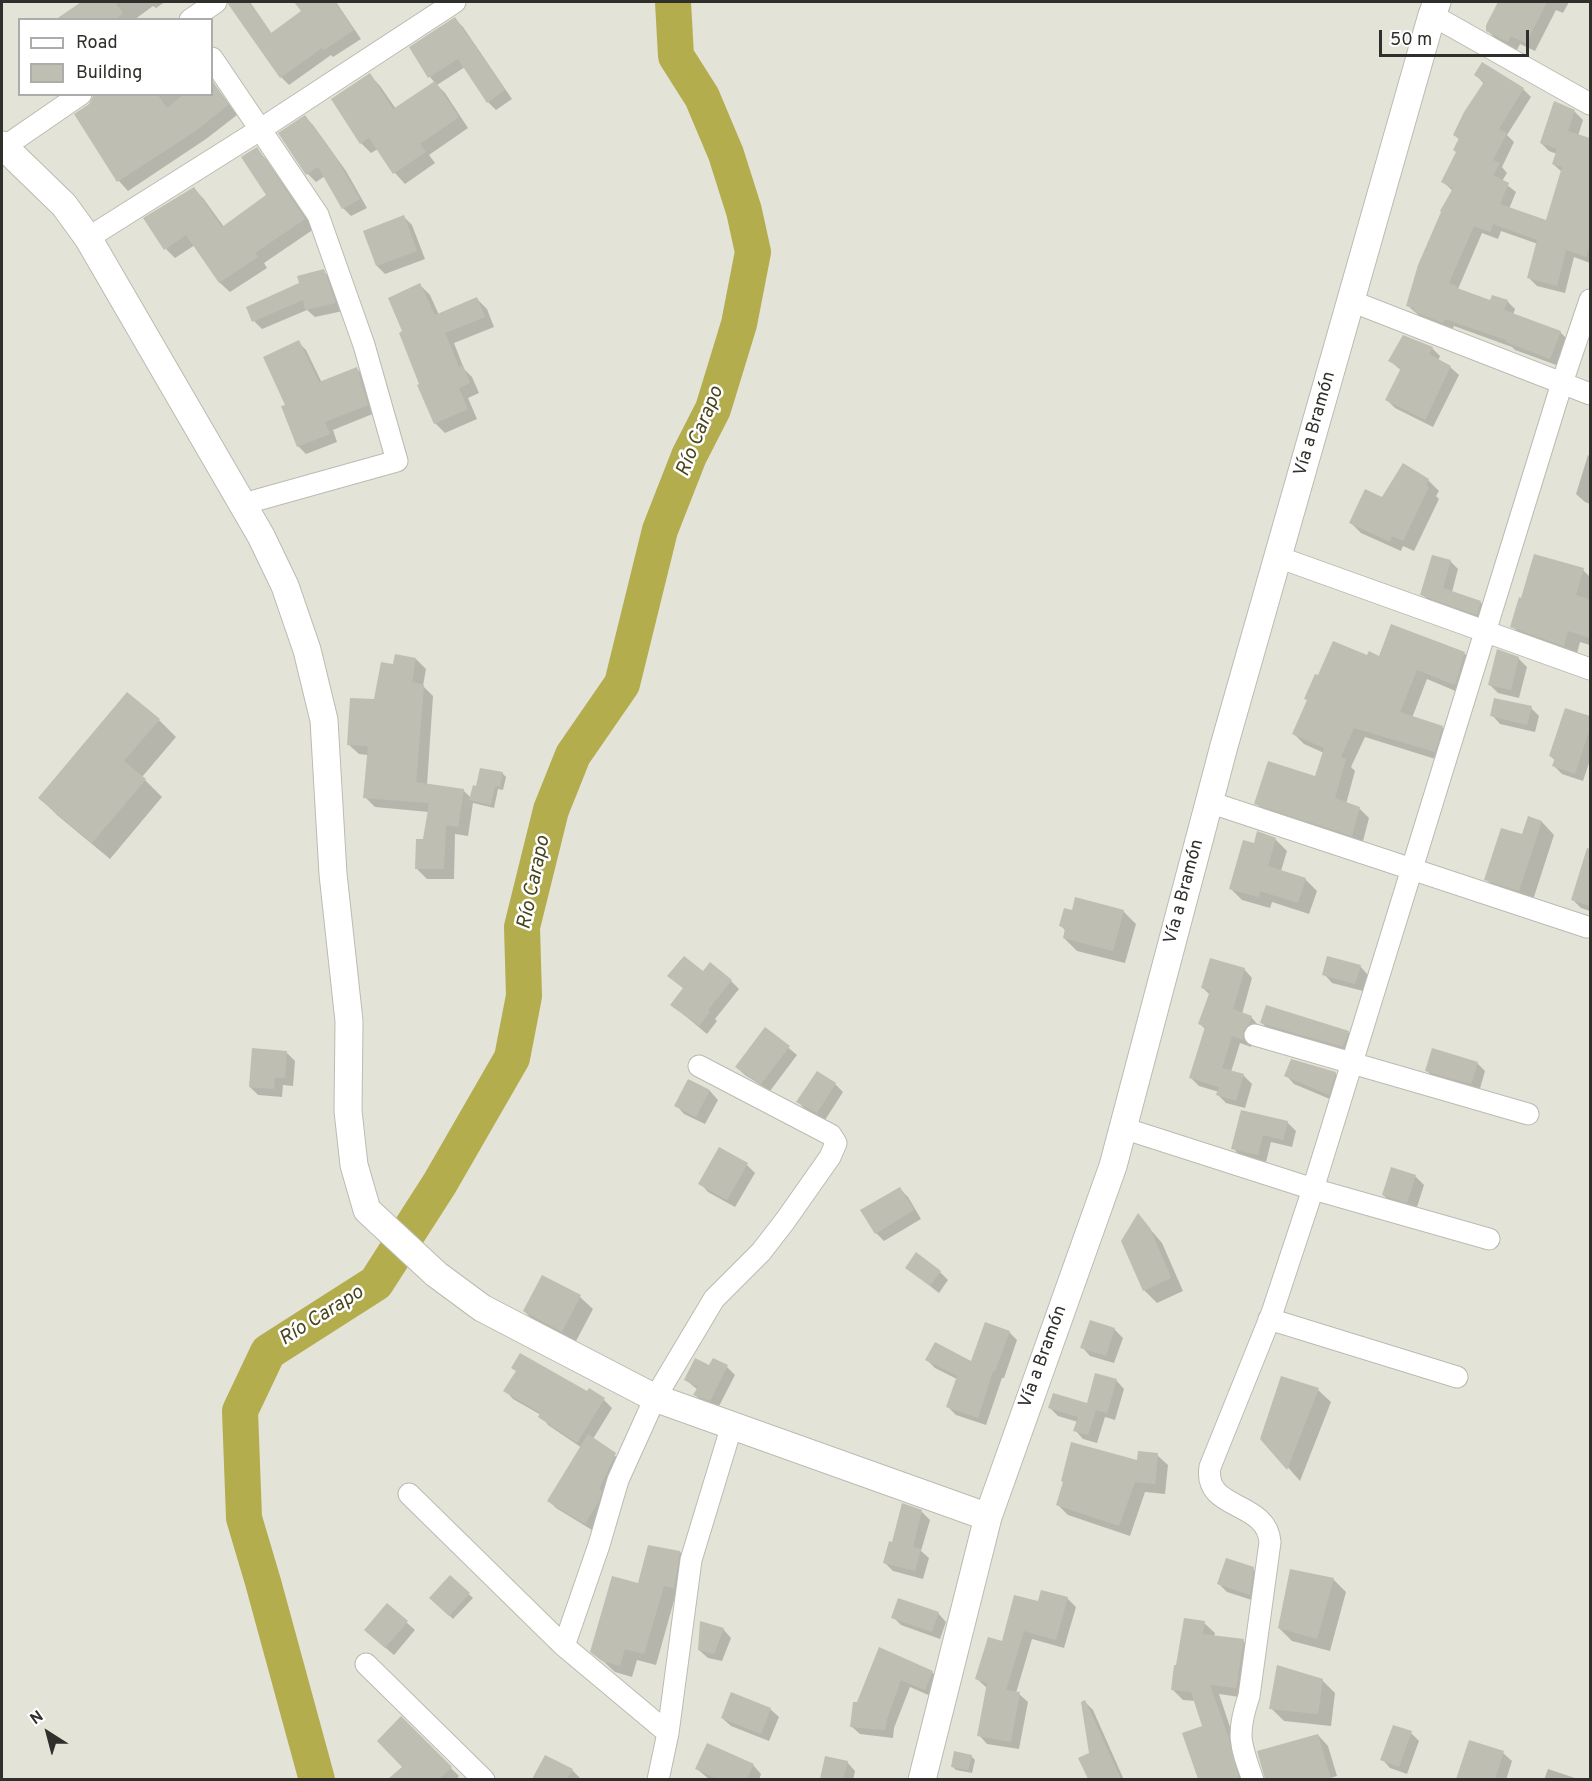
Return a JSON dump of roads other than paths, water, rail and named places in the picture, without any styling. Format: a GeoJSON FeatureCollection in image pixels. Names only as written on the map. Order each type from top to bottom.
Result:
{"type":"FeatureCollection","features":[{"type":"Feature","properties":{"kind":"street"},"geometry":{"type":"LineString","coordinates":[[193,18],[216,2]]}},
{"type":"Feature","properties":{"kind":"street"},"geometry":{"type":"LineString","coordinates":[[88,238],[261,129],[455,2]]}},
{"type":"Feature","properties":{"kind":"street"},"geometry":{"type":"LineString","coordinates":[[1435,8],[1590,104]]}},
{"type":"Feature","properties":{"kind":"street","name":"Vía a Bramón"},"geometry":{"type":"LineString","coordinates":[[922,1779],[988,1517],[1113,1166],[1209,802],[1435,8]]}},
{"type":"Feature","properties":{"kind":"street"},"geometry":{"type":"LineString","coordinates":[[213,59],[318,215],[364,345],[397,461],[243,504]]}},
{"type":"Feature","properties":{"kind":"street"},"geometry":{"type":"LineString","coordinates":[[78,96],[3,146],[64,205],[88,238],[261,536],[285,586],[307,650],[324,720],[333,874],[349,1022],[348,1112],[354,1165],[367,1210],[436,1274],[482,1308],[655,1398],[988,1517]]}},
{"type":"Feature","properties":{"kind":"street"},"geometry":{"type":"LineString","coordinates":[[1254,1779],[1241,1745],[1240,1730],[1249,1696],[1270,1531],[1262,1520],[1215,1491],[1209,1482],[1209,1475],[1269,1320],[1312,1189],[1562,383],[1590,300]]}},
{"type":"Feature","properties":{"kind":"street"},"geometry":{"type":"LineString","coordinates":[[1351,301],[1590,394]]}},
{"type":"Feature","properties":{"kind":"street"},"geometry":{"type":"LineString","coordinates":[[1278,557],[1590,669]]}},
{"type":"Feature","properties":{"kind":"street"},"geometry":{"type":"LineString","coordinates":[[1209,802],[1587,927]]}},
{"type":"Feature","properties":{"kind":"street"},"geometry":{"type":"LineString","coordinates":[[1255,1035],[1528,1114]]}},
{"type":"Feature","properties":{"kind":"street"},"geometry":{"type":"LineString","coordinates":[[564,1646],[599,1545],[618,1480],[655,1398],[714,1299],[761,1252],[830,1157],[836,1143],[831,1135],[699,1065]]}},
{"type":"Feature","properties":{"kind":"street"},"geometry":{"type":"LineString","coordinates":[[1123,1128],[1312,1189],[1489,1239]]}},
{"type":"Feature","properties":{"kind":"street"},"geometry":{"type":"LineString","coordinates":[[1269,1320],[1457,1377]]}},
{"type":"Feature","properties":{"kind":"street"},"geometry":{"type":"LineString","coordinates":[[658,1779],[668,1733],[691,1560],[732,1425]]}},
{"type":"Feature","properties":{"kind":"street"},"geometry":{"type":"LineString","coordinates":[[409,1494],[564,1646],[668,1733]]}},
{"type":"Feature","properties":{"kind":"street"},"geometry":{"type":"LineString","coordinates":[[366,1665],[484,1779]]}},
{"type":"Feature","properties":{"kind":"waterway","name":"Río Carapo"},"geometry":{"type":"LineString","coordinates":[[317,1780],[244,1518],[240,1411],[268,1352],[376,1283],[440,1183],[512,1058],[524,996],[522,927],[551,810],[573,755],[622,684],[660,530],[689,456],[713,409],[739,324],[753,252],[744,211],[726,154],[702,97],[676,56],[673,2]]}}]}
